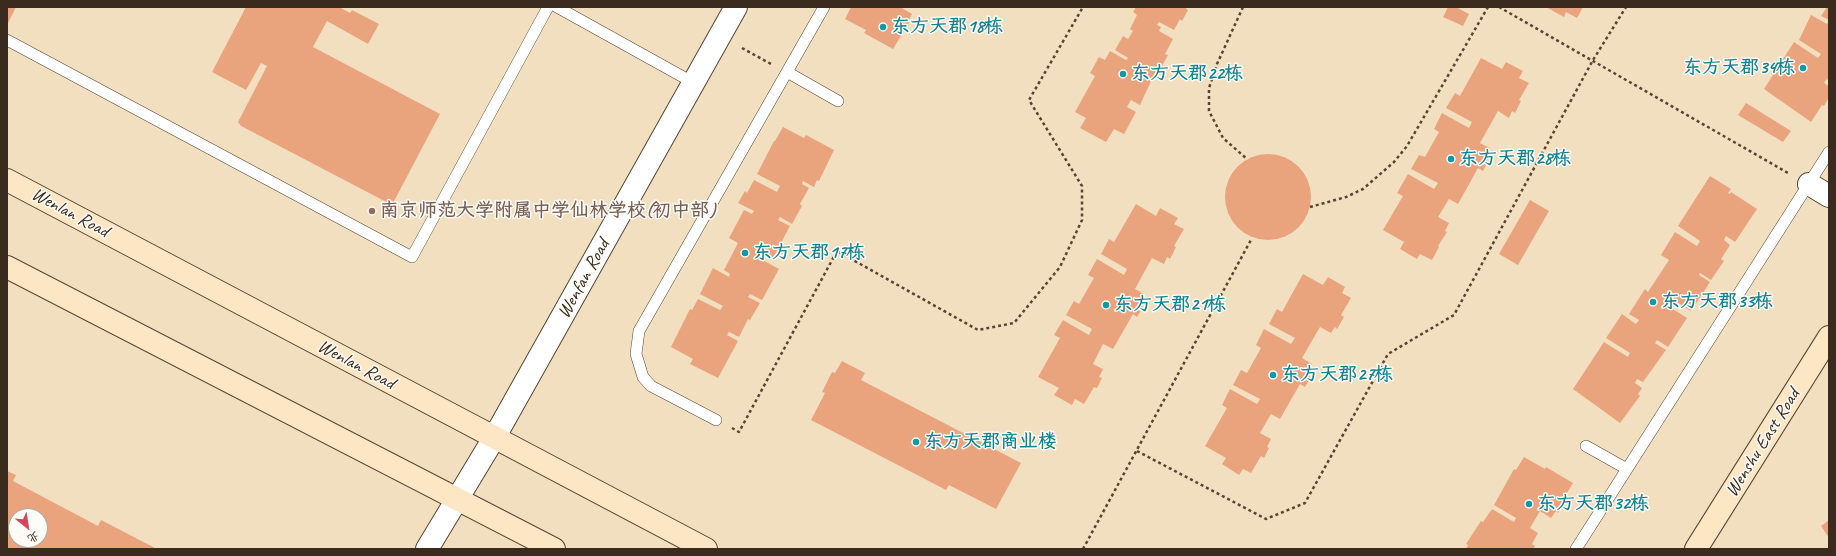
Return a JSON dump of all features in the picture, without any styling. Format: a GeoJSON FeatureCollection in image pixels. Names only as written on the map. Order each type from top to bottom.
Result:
{"type":"FeatureCollection","features":[{"type":"Feature","properties":{"kind":"main road","name":"Wenlan Road"},"geometry":{"type":"LineString","coordinates":[[7,180],[706,549]]}},
{"type":"Feature","properties":{"kind":"main road"},"geometry":{"type":"LineString","coordinates":[[7,267],[554,549]]}},
{"type":"Feature","properties":{"kind":"main road","name":"Wenshu East Road"},"geometry":{"type":"LineString","coordinates":[[1696,549],[1829,337]]}},
{"type":"Feature","properties":{"kind":"street","name":"Wenfan Road"},"geometry":{"type":"LineString","coordinates":[[427,549],[494,438],[736,7]]}},
{"type":"Feature","properties":{"kind":"street"},"geometry":{"type":"LineString","coordinates":[[1809,184],[1829,196]]}},
{"type":"Feature","properties":{"kind":"lane"},"geometry":{"type":"LineString","coordinates":[[7,40],[412,257],[548,7]]}},
{"type":"Feature","properties":{"kind":"lane"},"geometry":{"type":"LineString","coordinates":[[557,7],[694,83]]}},
{"type":"Feature","properties":{"kind":"lane"},"geometry":{"type":"LineString","coordinates":[[716,420],[650,386],[643,377],[639,366],[637,343],[639,331],[824,7]]}},
{"type":"Feature","properties":{"kind":"lane"},"geometry":{"type":"LineString","coordinates":[[787,72],[838,101]]}},
{"type":"Feature","properties":{"kind":"lane"},"geometry":{"type":"LineString","coordinates":[[1576,549],[1829,152]]}},
{"type":"Feature","properties":{"kind":"lane"},"geometry":{"type":"LineString","coordinates":[[1586,446],[1627,469]]}},
{"type":"Feature","properties":{"kind":"path"},"geometry":{"type":"LineString","coordinates":[[716,420],[739,432],[837,251],[978,330],[1014,323],[1060,267],[1082,220],[1082,186],[1029,100],[1083,7]]}},
{"type":"Feature","properties":{"kind":"path"},"geometry":{"type":"LineString","coordinates":[[1243,7],[1220,57],[1209,88],[1209,111],[1223,138],[1247,159]]}},
{"type":"Feature","properties":{"kind":"path"},"geometry":{"type":"LineString","coordinates":[[1310,207],[1346,197],[1363,189],[1394,162],[1407,146],[1488,7]]}},
{"type":"Feature","properties":{"kind":"path"},"geometry":{"type":"LineString","coordinates":[[1499,7],[1809,184]]}},
{"type":"Feature","properties":{"kind":"path"},"geometry":{"type":"LineString","coordinates":[[1137,451],[1266,519],[1305,502],[1388,354],[1454,315],[1593,60],[1626,7]]}},
{"type":"Feature","properties":{"kind":"path"},"geometry":{"type":"LineString","coordinates":[[720,36],[787,72]]}},
{"type":"Feature","properties":{"kind":"path"},"geometry":{"type":"LineString","coordinates":[[1084,549],[1252,238]]}},
{"type":"Feature","properties":{"kind":"building"},"geometry":{"type":"Polygon","coordinates":[[[7,7],[16,7],[7,25],[7,7]]]}},
{"type":"Feature","properties":{"kind":"building"},"geometry":{"type":"Polygon","coordinates":[[[246,7],[339,7],[350,13],[352,10],[379,24],[368,44],[327,21],[313,47],[440,114],[392,205],[241,126],[238,122],[267,66],[261,63],[246,90],[212,72],[246,7]]]}},
{"type":"Feature","properties":{"kind":"building","name":"东方天郡18栋"},"geometry":{"type":"Polygon","coordinates":[[[851,7],[900,7],[912,14],[908,22],[909,23],[893,49],[864,33],[866,30],[845,19],[851,7]]]}},
{"type":"Feature","properties":{"kind":"building","name":"东方天郡22栋"},"geometry":{"type":"Polygon","coordinates":[[[1136,7],[1187,7],[1186,9],[1188,10],[1182,21],[1180,19],[1174,30],[1159,22],[1157,25],[1161,27],[1159,31],[1173,39],[1165,54],[1168,55],[1162,66],[1159,64],[1140,105],[1131,100],[1127,107],[1136,112],[1124,134],[1114,129],[1106,142],[1080,128],[1086,118],[1075,112],[1095,76],[1090,73],[1099,57],[1105,60],[1110,51],[1126,60],[1128,58],[1115,50],[1123,36],[1128,39],[1133,31],[1130,29],[1137,15],[1133,12],[1136,7]]]}},
{"type":"Feature","properties":{"kind":"building"},"geometry":{"type":"Polygon","coordinates":[[[1448,7],[1456,7],[1469,14],[1463,26],[1443,17],[1448,7]]]}},
{"type":"Feature","properties":{"kind":"building"},"geometry":{"type":"Polygon","coordinates":[[[1546,7],[1583,7],[1577,18],[1566,12],[1564,17],[1546,7]]]}},
{"type":"Feature","properties":{"kind":"building","name":"东方天郡34栋"},"geometry":{"type":"Polygon","coordinates":[[[1827,7],[1829,7],[1829,20],[1821,16],[1827,7]]]}},
{"type":"Feature","properties":{"kind":"building","name":"东方天郡34栋"},"geometry":{"type":"Polygon","coordinates":[[[1811,15],[1827,24],[1829,21],[1829,81],[1827,79],[1824,83],[1829,86],[1829,97],[1824,106],[1822,105],[1811,122],[1764,89],[1794,42],[1818,58],[1821,54],[1799,40],[1811,15]]]}},
{"type":"Feature","properties":{"kind":"building","name":"东方天郡28栋"},"geometry":{"type":"Polygon","coordinates":[[[1481,58],[1502,69],[1506,62],[1523,71],[1519,78],[1529,83],[1519,100],[1521,101],[1515,113],[1512,111],[1509,118],[1498,111],[1480,143],[1490,148],[1484,158],[1488,161],[1483,171],[1478,168],[1458,204],[1449,199],[1438,217],[1449,223],[1445,231],[1447,232],[1438,246],[1439,247],[1432,260],[1420,254],[1417,259],[1400,249],[1404,242],[1383,230],[1403,196],[1397,193],[1408,174],[1434,189],[1438,183],[1411,169],[1419,155],[1425,157],[1439,132],[1434,129],[1442,113],[1469,128],[1472,122],[1446,108],[1455,93],[1460,96],[1481,58]]]}},
{"type":"Feature","properties":{"kind":"building"},"geometry":{"type":"Polygon","coordinates":[[[1746,103],[1791,131],[1783,142],[1738,115],[1746,103]]]}},
{"type":"Feature","properties":{"kind":"building","name":"东方天郡17栋"},"geometry":{"type":"Polygon","coordinates":[[[783,127],[804,138],[806,135],[834,150],[819,181],[817,180],[814,187],[803,181],[802,184],[809,188],[800,204],[802,206],[792,224],[780,217],[778,220],[790,226],[773,258],[756,249],[755,252],[761,255],[759,258],[779,269],[762,300],[750,294],[748,297],[760,303],[750,320],[748,319],[739,337],[729,332],[727,335],[738,341],[718,378],[690,364],[693,359],[671,347],[690,309],[692,310],[698,299],[720,310],[723,306],[700,294],[713,268],[729,277],[730,274],[724,270],[738,243],[729,238],[744,210],[752,214],[754,211],[738,203],[745,191],[747,193],[754,180],[777,192],[780,186],[757,174],[783,127]]]}},
{"type":"Feature","properties":{"kind":"building"},"geometry":{"type":"Polygon","coordinates":[[[1260,154],[1276,154],[1285,157],[1299,166],[1308,180],[1311,189],[1311,205],[1308,214],[1299,228],[1285,237],[1276,240],[1260,240],[1244,233],[1237,228],[1232,221],[1225,205],[1225,189],[1232,173],[1237,166],[1244,161],[1260,154]]]}},
{"type":"Feature","properties":{"kind":"building","name":"东方天郡33栋"},"geometry":{"type":"Polygon","coordinates":[[[1710,176],[1731,189],[1728,193],[1730,194],[1731,192],[1757,209],[1735,242],[1726,236],[1724,240],[1730,245],[1721,259],[1724,261],[1711,280],[1700,273],[1699,275],[1710,282],[1691,311],[1672,299],[1668,306],[1687,318],[1668,347],[1657,340],[1655,343],[1666,350],[1643,382],[1637,379],[1635,383],[1642,388],[1638,394],[1640,396],[1620,423],[1573,389],[1604,342],[1628,357],[1630,353],[1606,338],[1622,314],[1636,324],[1639,320],[1629,314],[1645,289],[1648,292],[1669,260],[1661,255],[1675,232],[1697,246],[1700,241],[1678,226],[1710,176]]]}},
{"type":"Feature","properties":{"kind":"building"},"geometry":{"type":"Polygon","coordinates":[[[1530,200],[1549,211],[1518,265],[1499,254],[1530,200]]]}},
{"type":"Feature","properties":{"kind":"building","name":"东方天郡21栋"},"geometry":{"type":"Polygon","coordinates":[[[1136,204],[1156,216],[1160,208],[1178,218],[1174,224],[1184,229],[1174,246],[1176,247],[1170,259],[1167,257],[1164,264],[1152,258],[1135,289],[1144,294],[1139,304],[1143,307],[1137,317],[1133,314],[1113,349],[1103,344],[1093,364],[1103,369],[1099,377],[1102,378],[1097,388],[1094,387],[1084,404],[1075,399],[1072,405],[1054,395],[1059,388],[1038,377],[1060,338],[1054,335],[1063,320],[1089,335],[1092,329],[1066,315],[1074,301],[1079,304],[1094,278],[1088,275],[1097,259],[1124,275],[1127,269],[1101,254],[1109,239],[1114,242],[1136,204]]]}},
{"type":"Feature","properties":{"kind":"building","name":"东方天郡27栋"},"geometry":{"type":"Polygon","coordinates":[[[1303,274],[1323,285],[1328,277],[1345,287],[1342,293],[1351,298],[1341,315],[1344,317],[1337,329],[1335,327],[1331,333],[1320,327],[1302,358],[1312,364],[1306,374],[1311,377],[1305,387],[1300,384],[1280,419],[1271,414],[1260,433],[1271,439],[1267,447],[1269,448],[1264,458],[1261,456],[1251,473],[1243,469],[1239,475],[1222,464],[1226,458],[1205,446],[1227,408],[1222,405],[1230,389],[1257,404],[1260,399],[1233,385],[1241,370],[1247,373],[1261,348],[1256,345],[1264,329],[1291,344],[1295,338],[1269,324],[1277,309],[1282,312],[1303,274]]]}},
{"type":"Feature","properties":{"kind":"building","name":"东方天郡商业楼"},"geometry":{"type":"Polygon","coordinates":[[[842,361],[865,373],[861,380],[1021,463],[996,509],[949,485],[946,490],[811,420],[825,393],[822,392],[832,372],[835,373],[842,361]]]}},
{"type":"Feature","properties":{"kind":"building","name":"东方天郡32栋"},"geometry":{"type":"Polygon","coordinates":[[[1524,457],[1545,469],[1546,467],[1573,483],[1562,501],[1564,502],[1558,513],[1556,511],[1551,518],[1540,511],[1530,528],[1538,533],[1532,544],[1535,546],[1533,549],[1466,549],[1468,545],[1466,544],[1481,521],[1483,522],[1492,509],[1514,522],[1516,518],[1494,505],[1514,469],[1516,470],[1524,457]]]}},
{"type":"Feature","properties":{"kind":"building"},"geometry":{"type":"Polygon","coordinates":[[[7,471],[16,475],[13,481],[98,526],[101,520],[157,549],[7,549],[7,471]]]}},
{"type":"Feature","properties":{"kind":"building"},"geometry":{"type":"Polygon","coordinates":[[[1829,520],[1829,538],[1821,526],[1829,520]]]}},
{"type":"Feature","properties":{"kind":"place","name":"东方天郡18栋"},"geometry":{"type":"Point","coordinates":[883,27]}},
{"type":"Feature","properties":{"kind":"place","name":"东方天郡34栋"},"geometry":{"type":"Point","coordinates":[1803,68]}},
{"type":"Feature","properties":{"kind":"place","name":"东方天郡22栋"},"geometry":{"type":"Point","coordinates":[1123,74]}},
{"type":"Feature","properties":{"kind":"place","name":"东方天郡28栋"},"geometry":{"type":"Point","coordinates":[1451,159]}},
{"type":"Feature","properties":{"kind":"place","name":"南京师范大学附属中学仙林学校(初中部)"},"geometry":{"type":"Point","coordinates":[372,211]}},
{"type":"Feature","properties":{"kind":"place","name":"东方天郡17栋"},"geometry":{"type":"Point","coordinates":[745,253]}},
{"type":"Feature","properties":{"kind":"place","name":"东方天郡33栋"},"geometry":{"type":"Point","coordinates":[1653,302]}},
{"type":"Feature","properties":{"kind":"place","name":"东方天郡21栋"},"geometry":{"type":"Point","coordinates":[1106,305]}},
{"type":"Feature","properties":{"kind":"place","name":"东方天郡27栋"},"geometry":{"type":"Point","coordinates":[1273,375]}},
{"type":"Feature","properties":{"kind":"place","name":"东方天郡商业楼"},"geometry":{"type":"Point","coordinates":[916,442]}},
{"type":"Feature","properties":{"kind":"place","name":"东方天郡32栋"},"geometry":{"type":"Point","coordinates":[1529,504]}}]}
